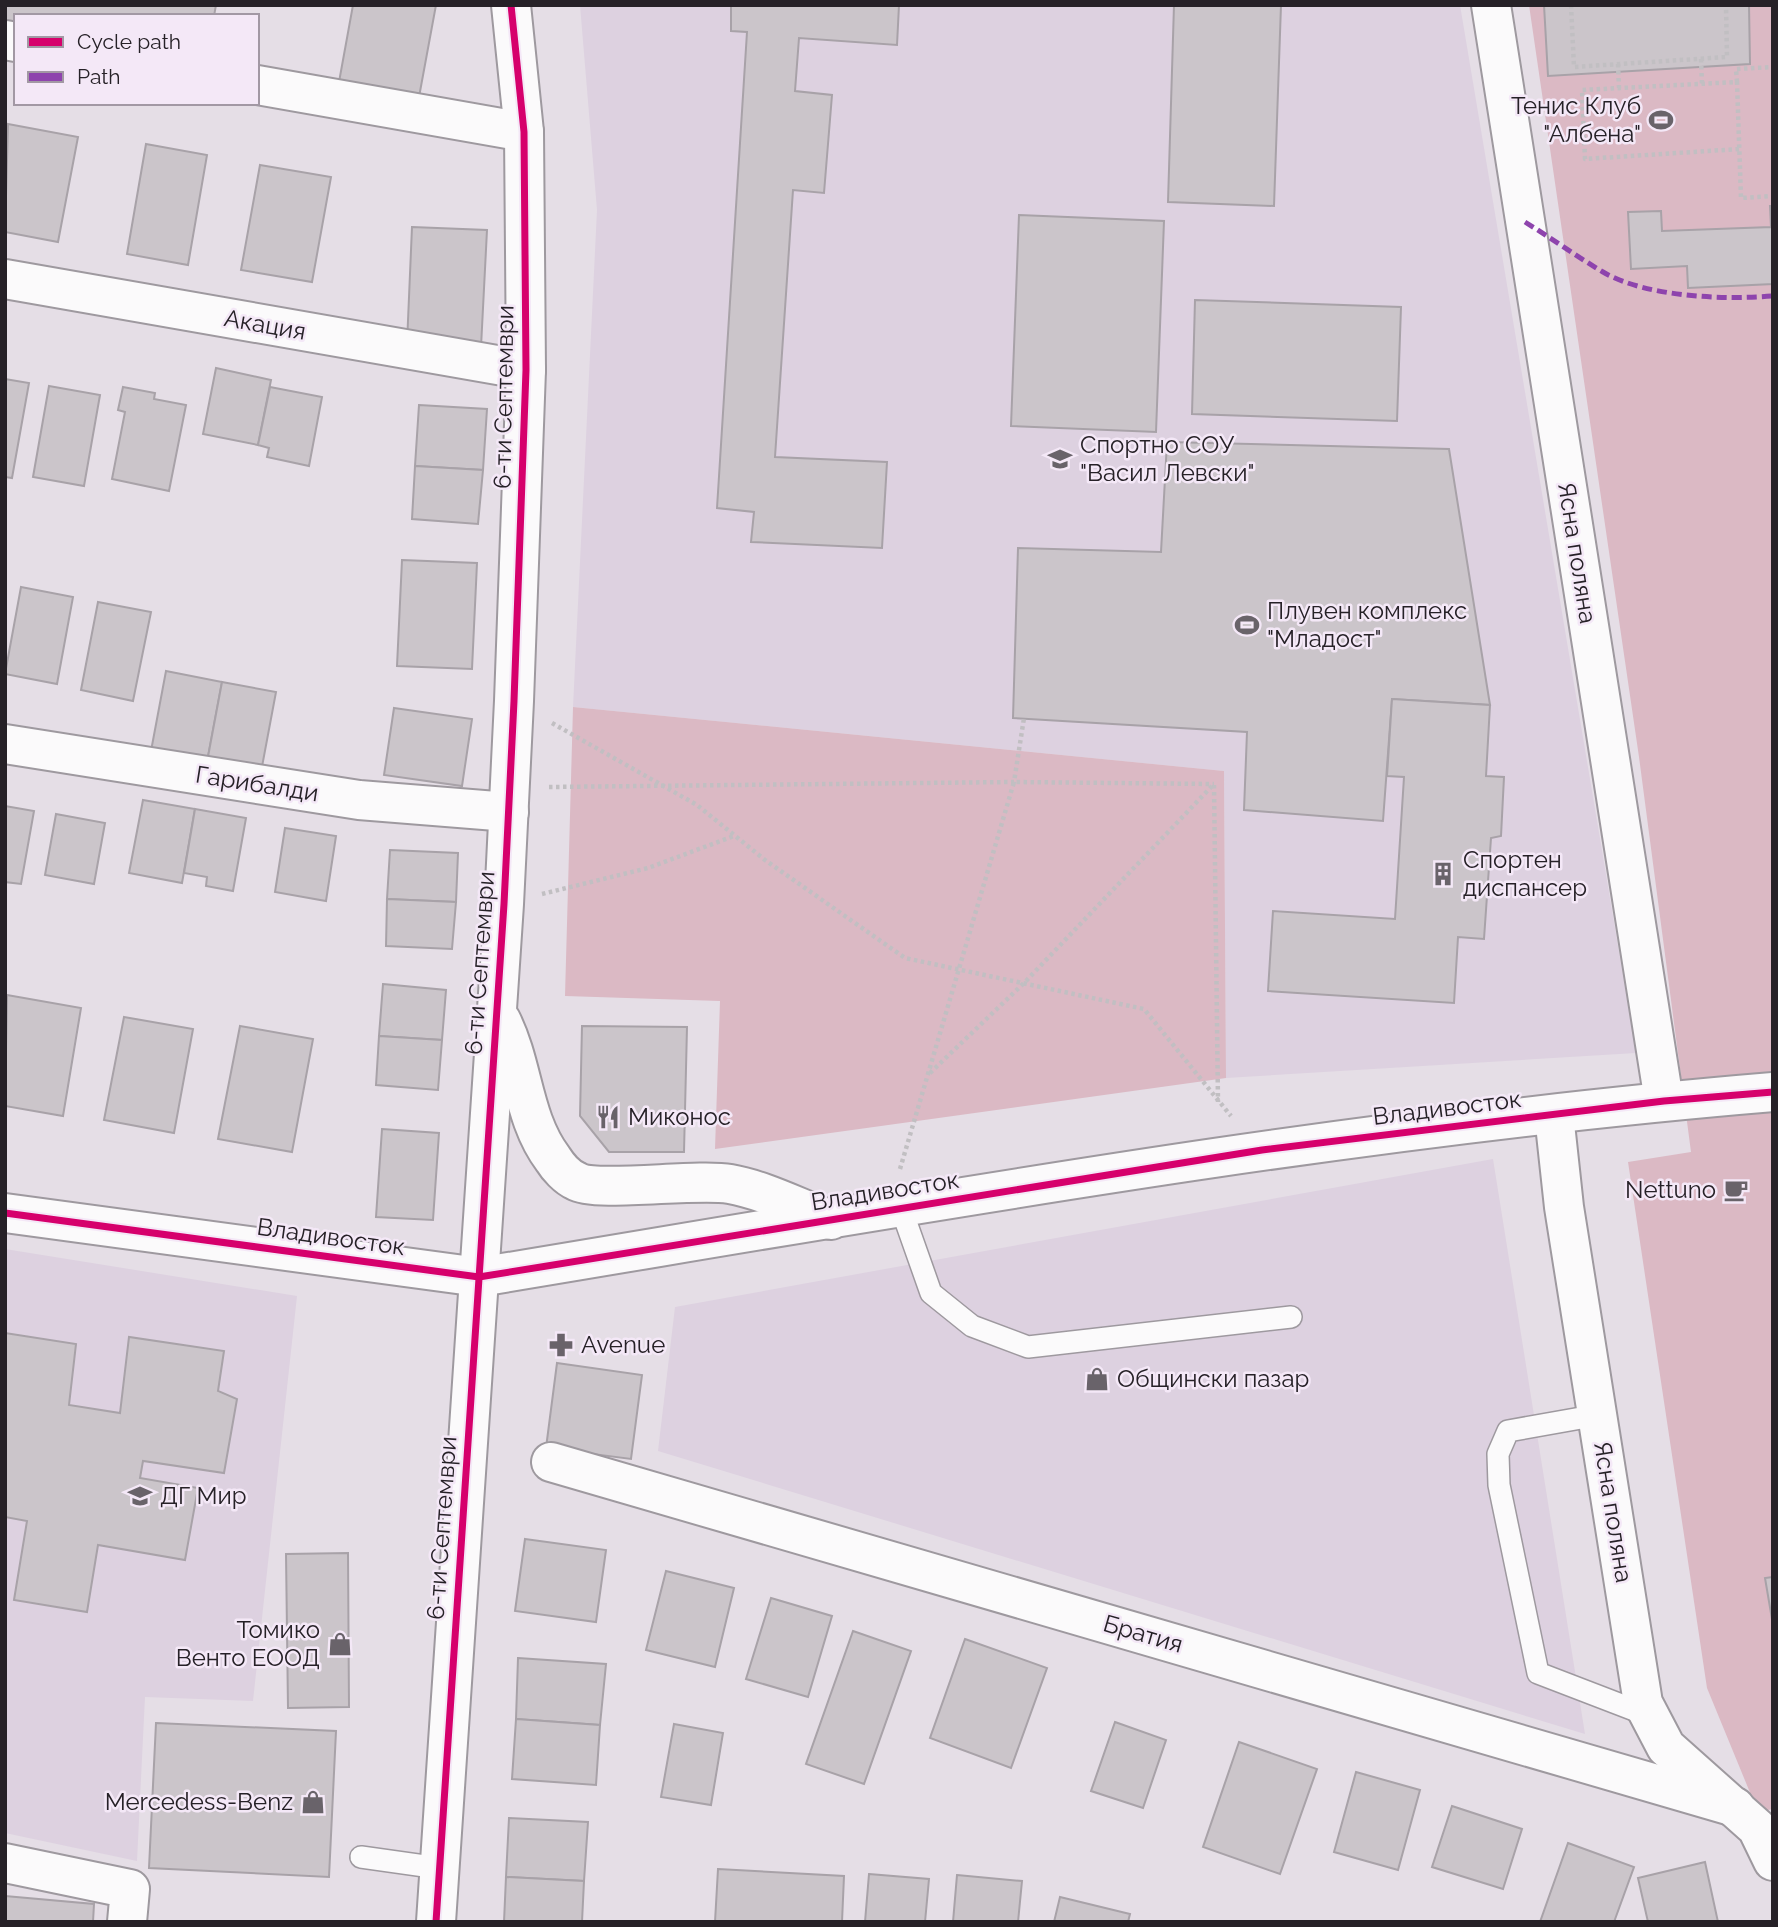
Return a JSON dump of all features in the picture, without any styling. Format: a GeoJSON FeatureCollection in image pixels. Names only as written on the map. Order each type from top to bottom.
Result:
{"type":"FeatureCollection","features":[{"type":"Feature","properties":{"kind":"street","name":"6-ти Септември"},"geometry":{"type":"LineString","coordinates":[[436,1922],[510,799],[514,701],[526,370],[524,132],[511,5]]}},
{"type":"Feature","properties":{"kind":"street","name":"Ясна поляна"},"geometry":{"type":"LineString","coordinates":[[1491,5],[1664,1101]]}},
{"type":"Feature","properties":{"kind":"street"},"geometry":{"type":"LineString","coordinates":[[259,85],[524,132]]}},
{"type":"Feature","properties":{"kind":"street","name":"Акация"},"geometry":{"type":"LineString","coordinates":[[5,279],[526,370]]}},
{"type":"Feature","properties":{"kind":"street","name":"Гарибалди"},"geometry":{"type":"LineString","coordinates":[[5,744],[359,800],[510,799]]}},
{"type":"Feature","properties":{"kind":"street"},"geometry":{"type":"LineString","coordinates":[[496,1012],[520,1067],[530,1118],[553,1159],[577,1182],[598,1185],[705,1181],[731,1184],[831,1220]]}},
{"type":"Feature","properties":{"kind":"street","name":"Владивосток"},"geometry":{"type":"LineString","coordinates":[[5,1213],[479,1277],[1262,1150],[1664,1101],[1773,1092]]}},
{"type":"Feature","properties":{"kind":"street","name":"Ясна поляна"},"geometry":{"type":"LineString","coordinates":[[1554,1115],[1564,1207],[1643,1703],[1666,1747],[1759,1830]]}},
{"type":"Feature","properties":{"kind":"street","name":"Братия"},"geometry":{"type":"LineString","coordinates":[[551,1462],[1759,1830]]}},
{"type":"Feature","properties":{"kind":"street"},"geometry":{"type":"LineString","coordinates":[[5,1863],[130,1889],[127,1922]]}},
{"type":"Feature","properties":{"kind":"lane"},"geometry":{"type":"LineString","coordinates":[[894,1209],[932,1293],[972,1326],[1028,1347],[1292,1317]]}},
{"type":"Feature","properties":{"kind":"lane"},"geometry":{"type":"LineString","coordinates":[[1598,1415],[1508,1431],[1498,1454],[1499,1485],[1538,1673],[1650,1716]]}},
{"type":"Feature","properties":{"kind":"lane"},"geometry":{"type":"LineString","coordinates":[[361,1857],[439,1868]]}},
{"type":"Feature","properties":{"kind":"path"},"geometry":{"type":"LineString","coordinates":[[1571,5],[1574,67],[1727,57],[1726,5]]}},
{"type":"Feature","properties":{"kind":"path"},"geometry":{"type":"LineString","coordinates":[[1701,59],[1702,84]]}},
{"type":"Feature","properties":{"kind":"path"},"geometry":{"type":"LineString","coordinates":[[1618,64],[1619,88]]}},
{"type":"Feature","properties":{"kind":"path"},"geometry":{"type":"LineString","coordinates":[[1773,67],[1736,69],[1741,198],[1773,195]]}},
{"type":"Feature","properties":{"kind":"path"},"geometry":{"type":"LineString","coordinates":[[1737,82],[1582,90],[1585,159],[1739,149]]}},
{"type":"Feature","properties":{"kind":"path"},"geometry":{"type":"LineString","coordinates":[[514,701],[697,805],[735,836],[905,958],[1144,1009],[1218,1102],[1262,1150]]}},
{"type":"Feature","properties":{"kind":"path"},"geometry":{"type":"LineString","coordinates":[[894,1209],[927,1076],[1014,782],[1024,718]]}},
{"type":"Feature","properties":{"kind":"path"},"geometry":{"type":"LineString","coordinates":[[510,799],[663,786],[1014,782],[1214,785]]}},
{"type":"Feature","properties":{"kind":"path"},"geometry":{"type":"LineString","coordinates":[[927,1076],[1024,983],[1214,785]]}},
{"type":"Feature","properties":{"kind":"path"},"geometry":{"type":"LineString","coordinates":[[1214,785],[1218,1102]]}},
{"type":"Feature","properties":{"kind":"path"},"geometry":{"type":"LineString","coordinates":[[503,904],[648,868],[735,836]]}},
{"type":"Feature","properties":{"kind":"shaded area","name":"Спортно СОУ \"Васил Левски\""},"geometry":{"type":"Polygon","coordinates":[[[580,5],[1460,5],[1636,1053],[1226,1078],[1224,771],[573,707],[597,210],[580,5]]]}},
{"type":"Feature","properties":{"kind":"shaded area"},"geometry":{"type":"Polygon","coordinates":[[[1529,5],[1773,5],[1773,1809],[1758,1812],[1707,1688],[1628,1162],[1691,1152],[1639,757],[1529,5]]]}},
{"type":"Feature","properties":{"kind":"shaded area"},"geometry":{"type":"Polygon","coordinates":[[[573,707],[1224,771],[1226,1078],[715,1149],[720,1001],[565,996],[573,707]]]}},
{"type":"Feature","properties":{"kind":"shaded area","name":"Общински пазар"},"geometry":{"type":"Polygon","coordinates":[[[1493,1159],[1585,1734],[658,1451],[675,1307],[1493,1159]]]}},
{"type":"Feature","properties":{"kind":"shaded area","name":"ДГ Мир"},"geometry":{"type":"Polygon","coordinates":[[[5,1249],[297,1296],[253,1701],[145,1697],[137,1861],[5,1833],[5,1249]]]}},
{"type":"Feature","properties":{"kind":"building"},"geometry":{"type":"Polygon","coordinates":[[[5,5],[216,5],[214,14],[14,14],[14,27],[5,25],[5,5]]]}},
{"type":"Feature","properties":{"kind":"building"},"geometry":{"type":"Polygon","coordinates":[[[353,5],[436,5],[419,97],[339,82],[353,5]]]}},
{"type":"Feature","properties":{"kind":"building"},"geometry":{"type":"Polygon","coordinates":[[[731,5],[899,5],[897,45],[799,38],[795,91],[832,95],[824,193],[793,190],[775,457],[887,462],[882,548],[751,542],[754,512],[717,508],[747,32],[731,31],[731,5]]]}},
{"type":"Feature","properties":{"kind":"building"},"geometry":{"type":"Polygon","coordinates":[[[1174,5],[1281,5],[1274,206],[1168,202],[1174,5]]]}},
{"type":"Feature","properties":{"kind":"building","name":"Тенис Клуб \"Албена\""},"geometry":{"type":"Polygon","coordinates":[[[1544,5],[1749,5],[1750,64],[1548,76],[1544,5]]]}},
{"type":"Feature","properties":{"kind":"building"},"geometry":{"type":"Polygon","coordinates":[[[8,124],[78,137],[58,242],[5,232],[8,124]]]}},
{"type":"Feature","properties":{"kind":"building"},"geometry":{"type":"Polygon","coordinates":[[[146,144],[207,155],[188,265],[127,254],[146,144]]]}},
{"type":"Feature","properties":{"kind":"building"},"geometry":{"type":"Polygon","coordinates":[[[260,165],[331,177],[312,282],[241,270],[260,165]]]}},
{"type":"Feature","properties":{"kind":"building"},"geometry":{"type":"Polygon","coordinates":[[[1770,206],[1773,206],[1773,284],[1688,288],[1687,266],[1631,269],[1628,212],[1661,211],[1662,231],[1771,227],[1770,206]]]}},
{"type":"Feature","properties":{"kind":"building"},"geometry":{"type":"Polygon","coordinates":[[[1019,215],[1164,221],[1156,432],[1011,426],[1019,215]]]}},
{"type":"Feature","properties":{"kind":"building"},"geometry":{"type":"Polygon","coordinates":[[[412,227],[487,230],[481,347],[407,344],[412,227]]]}},
{"type":"Feature","properties":{"kind":"building"},"geometry":{"type":"Polygon","coordinates":[[[1195,300],[1401,307],[1397,421],[1192,414],[1195,300]]]}},
{"type":"Feature","properties":{"kind":"building"},"geometry":{"type":"Polygon","coordinates":[[[216,368],[271,380],[258,445],[203,434],[216,368]]]}},
{"type":"Feature","properties":{"kind":"building"},"geometry":{"type":"Polygon","coordinates":[[[5,379],[29,383],[12,478],[5,477],[5,379]]]}},
{"type":"Feature","properties":{"kind":"building"},"geometry":{"type":"Polygon","coordinates":[[[49,386],[100,395],[84,486],[33,477],[49,386]]]}},
{"type":"Feature","properties":{"kind":"building"},"geometry":{"type":"Polygon","coordinates":[[[123,387],[155,393],[154,399],[186,405],[169,491],[112,479],[125,412],[118,410],[123,387]]]}},
{"type":"Feature","properties":{"kind":"building"},"geometry":{"type":"Polygon","coordinates":[[[270,387],[322,397],[309,466],[267,457],[269,448],[258,445],[270,387]]]}},
{"type":"Feature","properties":{"kind":"building"},"geometry":{"type":"Polygon","coordinates":[[[419,405],[487,409],[483,470],[415,466],[419,405]]]}},
{"type":"Feature","properties":{"kind":"building","name":"Плувен комплекс \"Младост\""},"geometry":{"type":"Polygon","coordinates":[[[1167,442],[1449,449],[1490,705],[1392,699],[1383,821],[1244,810],[1247,732],[1013,718],[1018,548],[1161,552],[1167,442]]]}},
{"type":"Feature","properties":{"kind":"building"},"geometry":{"type":"Polygon","coordinates":[[[415,466],[483,470],[478,524],[412,519],[415,466]]]}},
{"type":"Feature","properties":{"kind":"building"},"geometry":{"type":"Polygon","coordinates":[[[402,560],[477,563],[472,669],[397,666],[402,560]]]}},
{"type":"Feature","properties":{"kind":"building"},"geometry":{"type":"Polygon","coordinates":[[[21,587],[73,597],[57,684],[5,674],[21,587]]]}},
{"type":"Feature","properties":{"kind":"building"},"geometry":{"type":"Polygon","coordinates":[[[98,602],[151,612],[133,701],[81,690],[98,602]]]}},
{"type":"Feature","properties":{"kind":"building"},"geometry":{"type":"Polygon","coordinates":[[[166,671],[222,682],[207,762],[151,751],[166,671]]]}},
{"type":"Feature","properties":{"kind":"building"},"geometry":{"type":"Polygon","coordinates":[[[222,682],[276,692],[261,772],[207,762],[222,682]]]}},
{"type":"Feature","properties":{"kind":"building","name":"Спортен диспансер"},"geometry":{"type":"Polygon","coordinates":[[[1392,699],[1490,705],[1486,776],[1504,777],[1501,836],[1491,838],[1484,939],[1458,937],[1454,1003],[1268,991],[1273,911],[1395,919],[1404,777],[1387,776],[1392,699]]]}},
{"type":"Feature","properties":{"kind":"building"},"geometry":{"type":"Polygon","coordinates":[[[394,708],[472,719],[462,786],[384,775],[394,708]]]}},
{"type":"Feature","properties":{"kind":"building"},"geometry":{"type":"Polygon","coordinates":[[[143,800],[195,809],[182,883],[129,873],[143,800]]]}},
{"type":"Feature","properties":{"kind":"building"},"geometry":{"type":"Polygon","coordinates":[[[5,806],[34,811],[21,884],[5,882],[5,806]]]}},
{"type":"Feature","properties":{"kind":"building"},"geometry":{"type":"Polygon","coordinates":[[[195,809],[246,818],[233,891],[206,886],[207,877],[184,873],[195,809]]]}},
{"type":"Feature","properties":{"kind":"building"},"geometry":{"type":"Polygon","coordinates":[[[56,814],[105,823],[94,884],[45,875],[56,814]]]}},
{"type":"Feature","properties":{"kind":"building"},"geometry":{"type":"Polygon","coordinates":[[[285,828],[336,836],[326,901],[275,892],[285,828]]]}},
{"type":"Feature","properties":{"kind":"building"},"geometry":{"type":"Polygon","coordinates":[[[390,850],[458,853],[456,902],[387,899],[390,850]]]}},
{"type":"Feature","properties":{"kind":"building"},"geometry":{"type":"Polygon","coordinates":[[[387,899],[456,902],[452,949],[386,946],[387,899]]]}},
{"type":"Feature","properties":{"kind":"building"},"geometry":{"type":"Polygon","coordinates":[[[383,984],[446,990],[442,1040],[379,1036],[383,984]]]}},
{"type":"Feature","properties":{"kind":"building"},"geometry":{"type":"Polygon","coordinates":[[[7,995],[81,1008],[63,1116],[5,1106],[7,995]]]}},
{"type":"Feature","properties":{"kind":"building"},"geometry":{"type":"Polygon","coordinates":[[[124,1017],[193,1029],[174,1133],[104,1120],[124,1017]]]}},
{"type":"Feature","properties":{"kind":"building"},"geometry":{"type":"Polygon","coordinates":[[[240,1026],[313,1039],[292,1152],[218,1139],[240,1026]]]}},
{"type":"Feature","properties":{"kind":"building"},"geometry":{"type":"Polygon","coordinates":[[[582,1026],[687,1027],[684,1152],[609,1152],[580,1116],[582,1026]]]}},
{"type":"Feature","properties":{"kind":"building"},"geometry":{"type":"Polygon","coordinates":[[[379,1036],[442,1040],[438,1090],[376,1085],[379,1036]]]}},
{"type":"Feature","properties":{"kind":"building"},"geometry":{"type":"Polygon","coordinates":[[[382,1129],[439,1133],[433,1220],[376,1217],[382,1129]]]}},
{"type":"Feature","properties":{"kind":"building"},"geometry":{"type":"Polygon","coordinates":[[[5,1333],[76,1344],[69,1405],[120,1413],[129,1337],[224,1351],[218,1391],[237,1399],[224,1473],[143,1461],[140,1478],[198,1488],[185,1560],[98,1545],[87,1612],[14,1600],[27,1521],[5,1517],[5,1333]]]}},
{"type":"Feature","properties":{"kind":"building"},"geometry":{"type":"Polygon","coordinates":[[[557,1363],[642,1375],[631,1459],[546,1448],[557,1363]]]}},
{"type":"Feature","properties":{"kind":"building"},"geometry":{"type":"Polygon","coordinates":[[[525,1539],[606,1550],[596,1622],[515,1611],[525,1539]]]}},
{"type":"Feature","properties":{"kind":"building"},"geometry":{"type":"Polygon","coordinates":[[[348,1553],[349,1707],[288,1708],[286,1554],[348,1553]]]}},
{"type":"Feature","properties":{"kind":"building"},"geometry":{"type":"Polygon","coordinates":[[[666,1571],[734,1588],[715,1667],[646,1650],[666,1571]]]}},
{"type":"Feature","properties":{"kind":"building"},"geometry":{"type":"Polygon","coordinates":[[[1773,1577],[1773,1625],[1765,1578],[1773,1577]]]}},
{"type":"Feature","properties":{"kind":"building"},"geometry":{"type":"Polygon","coordinates":[[[771,1598],[832,1616],[808,1697],[746,1679],[771,1598]]]}},
{"type":"Feature","properties":{"kind":"building"},"geometry":{"type":"Polygon","coordinates":[[[853,1631],[911,1651],[864,1784],[806,1764],[853,1631]]]}},
{"type":"Feature","properties":{"kind":"building"},"geometry":{"type":"Polygon","coordinates":[[[965,1639],[1047,1668],[1011,1768],[930,1738],[965,1639]]]}},
{"type":"Feature","properties":{"kind":"building"},"geometry":{"type":"Polygon","coordinates":[[[518,1658],[606,1664],[600,1725],[516,1719],[518,1658]]]}},
{"type":"Feature","properties":{"kind":"building"},"geometry":{"type":"Polygon","coordinates":[[[516,1719],[600,1725],[596,1785],[512,1779],[516,1719]]]}},
{"type":"Feature","properties":{"kind":"building"},"geometry":{"type":"Polygon","coordinates":[[[1115,1722],[1166,1740],[1143,1808],[1091,1791],[1115,1722]]]}},
{"type":"Feature","properties":{"kind":"building"},"geometry":{"type":"Polygon","coordinates":[[[156,1723],[336,1731],[329,1877],[149,1868],[156,1723]]]}},
{"type":"Feature","properties":{"kind":"building"},"geometry":{"type":"Polygon","coordinates":[[[674,1724],[723,1733],[711,1805],[661,1797],[674,1724]]]}},
{"type":"Feature","properties":{"kind":"building"},"geometry":{"type":"Polygon","coordinates":[[[1239,1742],[1317,1769],[1280,1874],[1203,1847],[1239,1742]]]}},
{"type":"Feature","properties":{"kind":"building"},"geometry":{"type":"Polygon","coordinates":[[[1356,1772],[1420,1790],[1398,1870],[1334,1852],[1356,1772]]]}},
{"type":"Feature","properties":{"kind":"building"},"geometry":{"type":"Polygon","coordinates":[[[1452,1806],[1522,1829],[1503,1889],[1432,1867],[1452,1806]]]}},
{"type":"Feature","properties":{"kind":"building"},"geometry":{"type":"Polygon","coordinates":[[[509,1818],[588,1822],[584,1881],[506,1877],[509,1818]]]}},
{"type":"Feature","properties":{"kind":"building"},"geometry":{"type":"Polygon","coordinates":[[[1568,1843],[1634,1867],[1614,1922],[1540,1922],[1568,1843]]]}},
{"type":"Feature","properties":{"kind":"building"},"geometry":{"type":"Polygon","coordinates":[[[1705,1862],[1718,1922],[1648,1922],[1638,1878],[1705,1862]]]}},
{"type":"Feature","properties":{"kind":"building"},"geometry":{"type":"Polygon","coordinates":[[[718,1869],[844,1876],[842,1922],[715,1922],[718,1869]]]}},
{"type":"Feature","properties":{"kind":"building"},"geometry":{"type":"Polygon","coordinates":[[[869,1874],[929,1879],[925,1922],[865,1922],[869,1874]]]}},
{"type":"Feature","properties":{"kind":"building"},"geometry":{"type":"Polygon","coordinates":[[[957,1875],[1022,1881],[1018,1922],[953,1922],[957,1875]]]}},
{"type":"Feature","properties":{"kind":"building"},"geometry":{"type":"Polygon","coordinates":[[[506,1877],[584,1881],[582,1922],[504,1922],[506,1877]]]}},
{"type":"Feature","properties":{"kind":"building"},"geometry":{"type":"Polygon","coordinates":[[[5,1896],[94,1904],[93,1922],[5,1922],[5,1896]]]}},
{"type":"Feature","properties":{"kind":"building"},"geometry":{"type":"Polygon","coordinates":[[[1060,1897],[1130,1914],[1128,1922],[1054,1922],[1060,1897]]]}},
{"type":"Feature","properties":{"kind":"marked path"},"geometry":{"type":"LineString","coordinates":[[1525,222],[1603,272],[1641,287],[1709,297],[1773,296]]}},
{"type":"Feature","properties":{"kind":"cycle path"},"geometry":{"type":"LineString","coordinates":[[436,1922],[504,904],[514,701],[526,370],[524,132],[511,5]]}},
{"type":"Feature","properties":{"kind":"cycle path"},"geometry":{"type":"LineString","coordinates":[[5,1213],[479,1277],[1262,1150],[1664,1101],[1773,1092]]}},
{"type":"Feature","properties":{"kind":"place","name":"Тенис Клуб \"Албена\""},"geometry":{"type":"Point","coordinates":[1661,120]}},
{"type":"Feature","properties":{"kind":"place","name":"Спортно СОУ \"Васил Левски\""},"geometry":{"type":"Point","coordinates":[1060,459]}},
{"type":"Feature","properties":{"kind":"place","name":"Плувен комплекс \"Младост\""},"geometry":{"type":"Point","coordinates":[1247,625]}},
{"type":"Feature","properties":{"kind":"place","name":"Спортен диспансер"},"geometry":{"type":"Point","coordinates":[1443,874]}},
{"type":"Feature","properties":{"kind":"place","name":"Миконос"},"geometry":{"type":"Point","coordinates":[608,1117]}},
{"type":"Feature","properties":{"kind":"place","name":"Nettuno"},"geometry":{"type":"Point","coordinates":[1736,1190]}},
{"type":"Feature","properties":{"kind":"place","name":"Avenue"},"geometry":{"type":"Point","coordinates":[561,1345]}},
{"type":"Feature","properties":{"kind":"place","name":"Общински пазар"},"geometry":{"type":"Point","coordinates":[1097,1379]}},
{"type":"Feature","properties":{"kind":"place","name":"ДГ Мир"},"geometry":{"type":"Point","coordinates":[140,1496]}},
{"type":"Feature","properties":{"kind":"place","name":"Томико Венто ЕООД"},"geometry":{"type":"Point","coordinates":[340,1644]}},
{"type":"Feature","properties":{"kind":"place","name":"Mercedess-Benz"},"geometry":{"type":"Point","coordinates":[313,1802]}}]}
